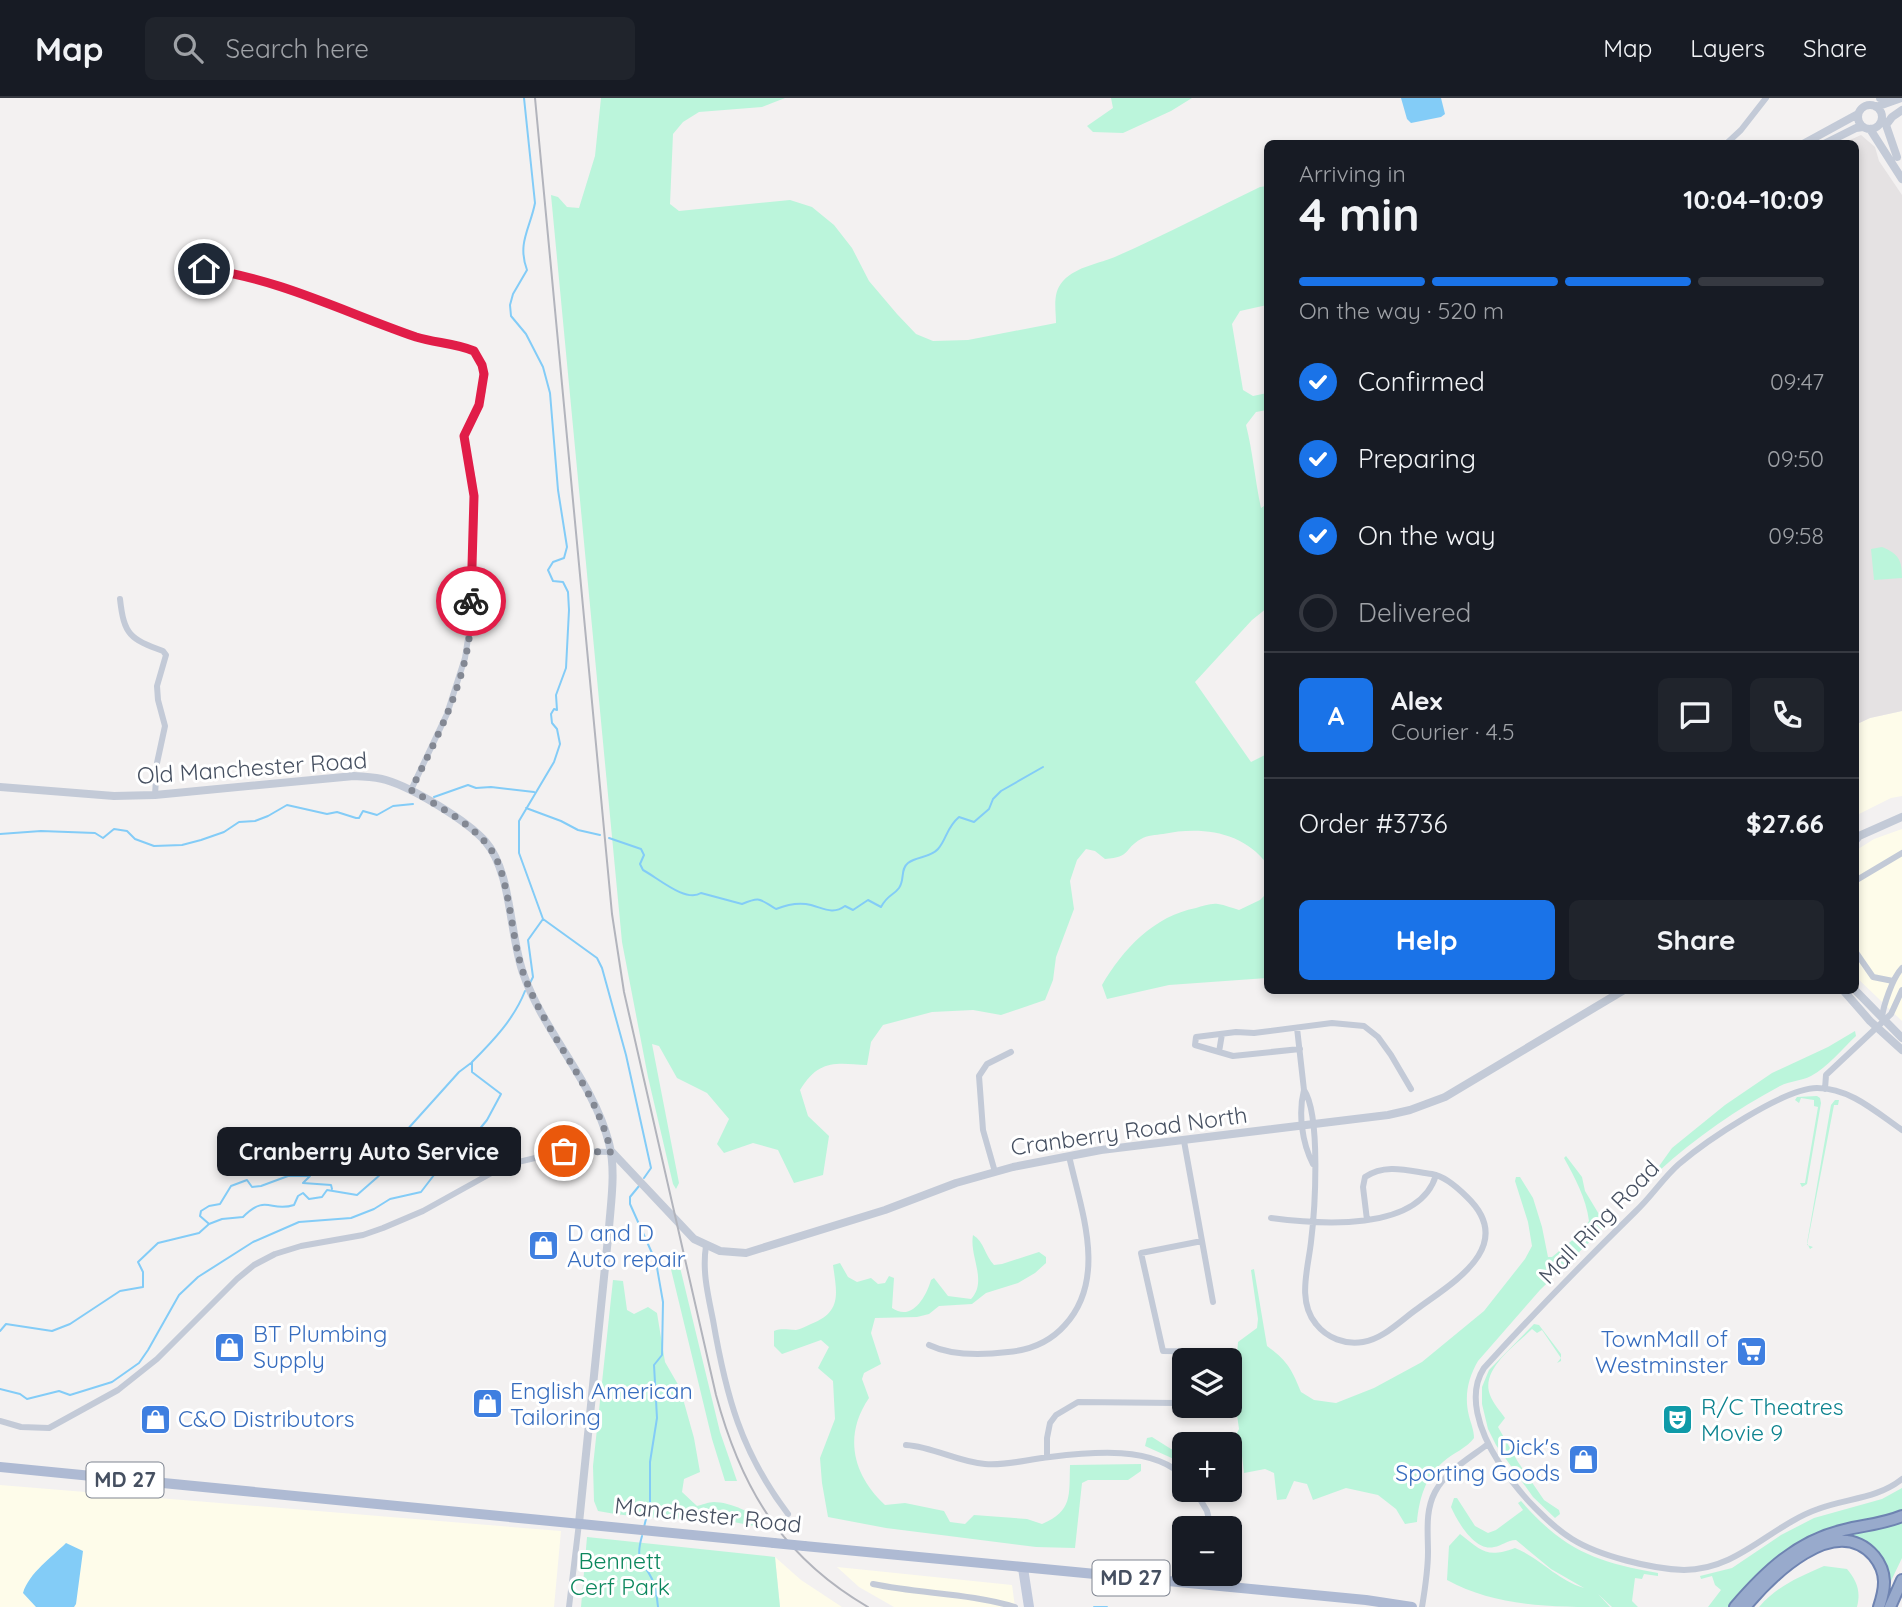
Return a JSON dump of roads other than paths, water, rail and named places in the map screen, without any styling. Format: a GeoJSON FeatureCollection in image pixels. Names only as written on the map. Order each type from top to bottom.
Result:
{"type":"FeatureCollection","features":[{"type":"Feature","properties":{"kind":"highway"},"geometry":{"type":"LineString","coordinates":[[1735,1607],[1773,1567],[1803,1546],[1835,1532],[1902,1516]]}},
{"type":"Feature","properties":{"kind":"highway"},"geometry":{"type":"LineString","coordinates":[[1745,1607],[1790,1563],[1819,1546],[1838,1541],[1862,1546],[1883,1570],[1885,1582],[1879,1607]]}},
{"type":"Feature","properties":{"kind":"highway"},"geometry":{"type":"LineString","coordinates":[[1890,1607],[1902,1580]]}},
{"type":"Feature","properties":{"kind":"main road","name":"Manchester Road"},"geometry":{"type":"LineString","coordinates":[[0,1467],[1172,1582]]}},
{"type":"Feature","properties":{"kind":"main road"},"geometry":{"type":"LineString","coordinates":[[1023,1568],[1029,1607]]}},
{"type":"Feature","properties":{"kind":"main road","name":"Manchester Road"},"geometry":{"type":"LineString","coordinates":[[1212,1586],[1412,1607]]}},
{"type":"Feature","properties":{"kind":"street"},"geometry":{"type":"LineString","coordinates":[[1730,140],[1766,98]]}},
{"type":"Feature","properties":{"kind":"street"},"geometry":{"type":"LineString","coordinates":[[1809,140],[1858,113],[1864,106],[1876,101],[1901,98]]}},
{"type":"Feature","properties":{"kind":"street"},"geometry":{"type":"LineString","coordinates":[[1857,99],[1858,121],[1866,128],[1902,179]]}},
{"type":"Feature","properties":{"kind":"street"},"geometry":{"type":"LineString","coordinates":[[1876,101],[1882,113],[1881,130],[1902,168]]}},
{"type":"Feature","properties":{"kind":"street"},"geometry":{"type":"LineString","coordinates":[[1832,140],[1856,128],[1877,127],[1881,121],[1902,109]]}},
{"type":"Feature","properties":{"kind":"street"},"geometry":{"type":"LineString","coordinates":[[1896,158],[1886,125],[1902,109]]}},
{"type":"Feature","properties":{"kind":"street"},"geometry":{"type":"LineString","coordinates":[[184,266],[230,272],[303,294],[418,338],[464,347],[474,351],[482,365],[483,390],[464,436],[475,513],[472,613],[465,658],[447,714],[411,790]]}},
{"type":"Feature","properties":{"kind":"street"},"geometry":{"type":"LineString","coordinates":[[120,599],[125,627],[130,636],[163,651],[166,655],[157,687],[165,726],[157,763],[155,795]]}},
{"type":"Feature","properties":{"kind":"street","name":"Old Manchester Road"},"geometry":{"type":"LineString","coordinates":[[0,787],[114,796],[155,795],[354,776],[385,780],[411,790],[484,840],[494,853],[503,881],[523,973],[549,1028],[591,1096],[611,1152],[609,1228],[579,1523]]}},
{"type":"Feature","properties":{"kind":"street"},"geometry":{"type":"LineString","coordinates":[[1859,837],[1902,817]]}},
{"type":"Feature","properties":{"kind":"street"},"geometry":{"type":"LineString","coordinates":[[1859,879],[1902,853]]}},
{"type":"Feature","properties":{"kind":"street"},"geometry":{"type":"LineString","coordinates":[[1859,956],[1874,977],[1893,981]]}},
{"type":"Feature","properties":{"kind":"street"},"geometry":{"type":"LineString","coordinates":[[1879,1023],[1893,981],[1902,968]]}},
{"type":"Feature","properties":{"kind":"street"},"geometry":{"type":"LineString","coordinates":[[1825,1088],[1829,1071],[1891,1014],[1902,990]]}},
{"type":"Feature","properties":{"kind":"street","name":"Cranberry Road North"},"geometry":{"type":"LineString","coordinates":[[706,1246],[746,1254],[995,1172],[1069,1156],[1388,1115],[1428,1104],[1466,1085],[1617,994]]}},
{"type":"Feature","properties":{"kind":"street"},"geometry":{"type":"LineString","coordinates":[[1847,994],[1879,1023],[1902,1038]]}},
{"type":"Feature","properties":{"kind":"street"},"geometry":{"type":"LineString","coordinates":[[1858,994],[1902,1050]]}},
{"type":"Feature","properties":{"kind":"street"},"geometry":{"type":"LineString","coordinates":[[1300,1049],[1233,1056],[1195,1045],[1196,1037],[1342,1023],[1356,1024],[1370,1029],[1391,1055],[1411,1089]]}},
{"type":"Feature","properties":{"kind":"street"},"geometry":{"type":"LineString","coordinates":[[1297,1028],[1304,1090],[1301,1101],[1303,1126],[1307,1149],[1314,1166]]}},
{"type":"Feature","properties":{"kind":"street"},"geometry":{"type":"LineString","coordinates":[[1219,1052],[1222,1034]]}},
{"type":"Feature","properties":{"kind":"street"},"geometry":{"type":"LineString","coordinates":[[995,1172],[983,1130],[979,1076],[987,1064],[1011,1052]]}},
{"type":"Feature","properties":{"kind":"street","name":"Mall Ring Road"},"geometry":{"type":"LineString","coordinates":[[1902,1130],[1850,1095],[1825,1088],[1800,1090],[1780,1097],[1681,1163],[1641,1207],[1556,1290],[1484,1368],[1475,1387],[1476,1407],[1488,1444],[1533,1505],[1572,1539],[1613,1556],[1682,1570],[1704,1568],[1731,1560],[1800,1517],[1827,1506],[1873,1495],[1902,1479]]}},
{"type":"Feature","properties":{"kind":"street"},"geometry":{"type":"LineString","coordinates":[[1304,1090],[1309,1097],[1314,1125],[1313,1223],[1306,1285],[1308,1313],[1319,1328],[1337,1340],[1351,1343],[1370,1341],[1385,1333],[1462,1276],[1472,1267],[1482,1251],[1483,1226],[1478,1210],[1460,1190],[1436,1174],[1392,1169],[1370,1174],[1363,1180],[1367,1220]]}},
{"type":"Feature","properties":{"kind":"street"},"geometry":{"type":"LineString","coordinates":[[1184,1141],[1213,1302]]}},
{"type":"Feature","properties":{"kind":"street"},"geometry":{"type":"LineString","coordinates":[[0,1421],[21,1427],[49,1428],[118,1390],[156,1359],[237,1279],[254,1265],[275,1254],[301,1245],[363,1235],[383,1228],[423,1211],[506,1166],[553,1153],[611,1152]]}},
{"type":"Feature","properties":{"kind":"street","name":"Old Manchester Road"},"geometry":{"type":"LineString","coordinates":[[611,1152],[646,1186],[685,1232],[706,1246]]}},
{"type":"Feature","properties":{"kind":"street"},"geometry":{"type":"LineString","coordinates":[[929,1345],[947,1352],[998,1353],[1023,1350],[1053,1336],[1070,1319],[1084,1296],[1089,1268],[1084,1225],[1069,1156]]}},
{"type":"Feature","properties":{"kind":"street"},"geometry":{"type":"LineString","coordinates":[[1271,1218],[1313,1223],[1388,1216],[1408,1206],[1430,1188],[1436,1174]]}},
{"type":"Feature","properties":{"kind":"street"},"geometry":{"type":"LineString","coordinates":[[1172,1351],[1163,1351],[1141,1253],[1202,1241]]}},
{"type":"Feature","properties":{"kind":"street"},"geometry":{"type":"LineString","coordinates":[[706,1246],[703,1265],[728,1393],[739,1431],[758,1471],[788,1514]]}},
{"type":"Feature","properties":{"kind":"street"},"geometry":{"type":"LineString","coordinates":[[1047,1457],[1050,1423],[1056,1415],[1078,1402],[1172,1403]]}},
{"type":"Feature","properties":{"kind":"street"},"geometry":{"type":"LineString","coordinates":[[1422,1607],[1428,1553],[1429,1508],[1435,1492],[1457,1467],[1488,1444]]}},
{"type":"Feature","properties":{"kind":"street"},"geometry":{"type":"LineString","coordinates":[[906,1445],[928,1448],[985,1464],[1103,1454],[1148,1458],[1172,1467]]}},
{"type":"Feature","properties":{"kind":"street"},"geometry":{"type":"LineString","coordinates":[[569,1607],[579,1523]]}},
{"type":"Feature","properties":{"kind":"street"},"geometry":{"type":"LineString","coordinates":[[873,1584],[970,1596],[1015,1607]]}},
{"type":"Feature","properties":{"kind":"water"},"geometry":{"type":"Polygon","coordinates":[[[1401,98],[1441,98],[1445,114],[1411,123],[1407,119],[1401,98]]]}},
{"type":"Feature","properties":{"kind":"water"},"geometry":{"type":"Polygon","coordinates":[[[66,1543],[83,1551],[76,1604],[74,1607],[36,1607],[23,1593],[26,1586],[36,1572],[66,1543]]]}},
{"type":"Feature","properties":{"kind":"waterway"},"geometry":{"type":"LineString","coordinates":[[524,98],[535,203],[523,252],[527,270],[513,294],[510,305],[511,316],[526,334],[543,367],[550,393],[558,490],[567,547],[564,558],[553,562],[548,570],[553,581],[563,582],[568,592],[569,610],[566,668],[556,695],[557,710],[554,709],[551,714],[560,744],[554,762],[519,821],[519,853],[543,919],[597,958],[602,968],[626,1055],[651,1168],[644,1178]]}},
{"type":"Feature","properties":{"kind":"waterway"},"geometry":{"type":"LineString","coordinates":[[609,838],[641,849],[644,855],[640,864],[643,870],[688,895],[701,893],[742,904],[760,900],[776,909],[802,904],[828,910],[845,906],[853,910],[868,900],[881,907],[899,888],[906,865],[938,849],[951,825],[959,817],[974,822],[989,809],[993,799],[1001,791],[1043,767]]}},
{"type":"Feature","properties":{"kind":"waterway"},"geometry":{"type":"LineString","coordinates":[[434,797],[468,785],[476,788],[534,792]]}},
{"type":"Feature","properties":{"kind":"waterway"},"geometry":{"type":"LineString","coordinates":[[0,834],[41,831],[95,833],[103,838],[114,829],[127,831],[135,839],[154,846],[182,845],[224,832],[239,822],[255,821],[287,805],[359,818],[363,811],[377,815],[393,806],[413,804]]}},
{"type":"Feature","properties":{"kind":"waterway"},"geometry":{"type":"LineString","coordinates":[[526,808],[578,830],[600,835]]}},
{"type":"Feature","properties":{"kind":"waterway"},"geometry":{"type":"LineString","coordinates":[[530,983],[533,977],[528,940],[543,919]]}},
{"type":"Feature","properties":{"kind":"waterway"},"geometry":{"type":"LineString","coordinates":[[0,1389],[20,1394],[27,1399],[59,1391],[70,1395],[112,1382],[139,1363],[179,1295],[198,1277],[253,1242],[299,1222],[351,1218],[390,1199],[421,1192],[487,1120],[501,1094],[472,1072],[472,1062],[509,1020],[525,991]]}},
{"type":"Feature","properties":{"kind":"waterway"},"geometry":{"type":"LineString","coordinates":[[0,1331],[6,1324],[52,1331],[70,1324],[120,1291],[143,1287],[143,1272],[138,1262],[158,1243],[199,1233],[209,1224],[222,1219],[243,1217],[258,1206],[294,1205],[298,1196],[303,1193],[309,1199],[322,1197],[327,1190],[357,1195],[381,1174],[399,1168],[392,1156],[397,1141],[459,1072],[471,1063]]}},
{"type":"Feature","properties":{"kind":"waterway"},"geometry":{"type":"LineString","coordinates":[[208,1223],[200,1216],[201,1211],[220,1204],[231,1186],[247,1180],[252,1187],[288,1176],[310,1176],[303,1183],[331,1185],[332,1189]]}},
{"type":"Feature","properties":{"kind":"waterway"},"geometry":{"type":"LineString","coordinates":[[639,1186],[630,1197],[630,1204],[656,1262],[663,1302],[662,1355],[654,1365],[657,1418],[650,1462],[650,1503],[644,1527]]}},
{"type":"Feature","properties":{"kind":"waterway"},"geometry":{"type":"LineString","coordinates":[[642,1536],[639,1555],[653,1582],[658,1607]]}},
{"type":"Feature","properties":{"kind":"waterway"},"geometry":{"type":"LineString","coordinates":[[1094,1607],[1107,1607]]}},
{"type":"Feature","properties":{"kind":"railway"},"geometry":{"type":"LineString","coordinates":[[535,98],[612,914],[624,992],[716,1395],[738,1460],[752,1490],[789,1542],[811,1566],[868,1607]]}},
{"type":"Feature","properties":{"kind":"place","name":"Cranberry Auto Service"},"geometry":{"type":"Point","coordinates":[564,1151]}},
{"type":"Feature","properties":{"kind":"place","name":"D and D Auto repair"},"geometry":{"type":"Point","coordinates":[544,1246]}},
{"type":"Feature","properties":{"kind":"place","name":"BT Plumbing Supply"},"geometry":{"type":"Point","coordinates":[230,1347]}},
{"type":"Feature","properties":{"kind":"place","name":"TownMall of Westminster"},"geometry":{"type":"Point","coordinates":[1751,1352]}},
{"type":"Feature","properties":{"kind":"place","name":"English American Tailoring"},"geometry":{"type":"Point","coordinates":[487,1404]}},
{"type":"Feature","properties":{"kind":"place","name":"C&O Distributors"},"geometry":{"type":"Point","coordinates":[155,1419]}},
{"type":"Feature","properties":{"kind":"place","name":"R/C Theatres Movie 9"},"geometry":{"type":"Point","coordinates":[1678,1420]}},
{"type":"Feature","properties":{"kind":"place","name":"Dick's Sporting Goods"},"geometry":{"type":"Point","coordinates":[1583,1460]}},
{"type":"Feature","properties":{"kind":"park label","name":"Bennett Cerf Park"},"geometry":{"type":"Point","coordinates":[620,1574]}}]}
